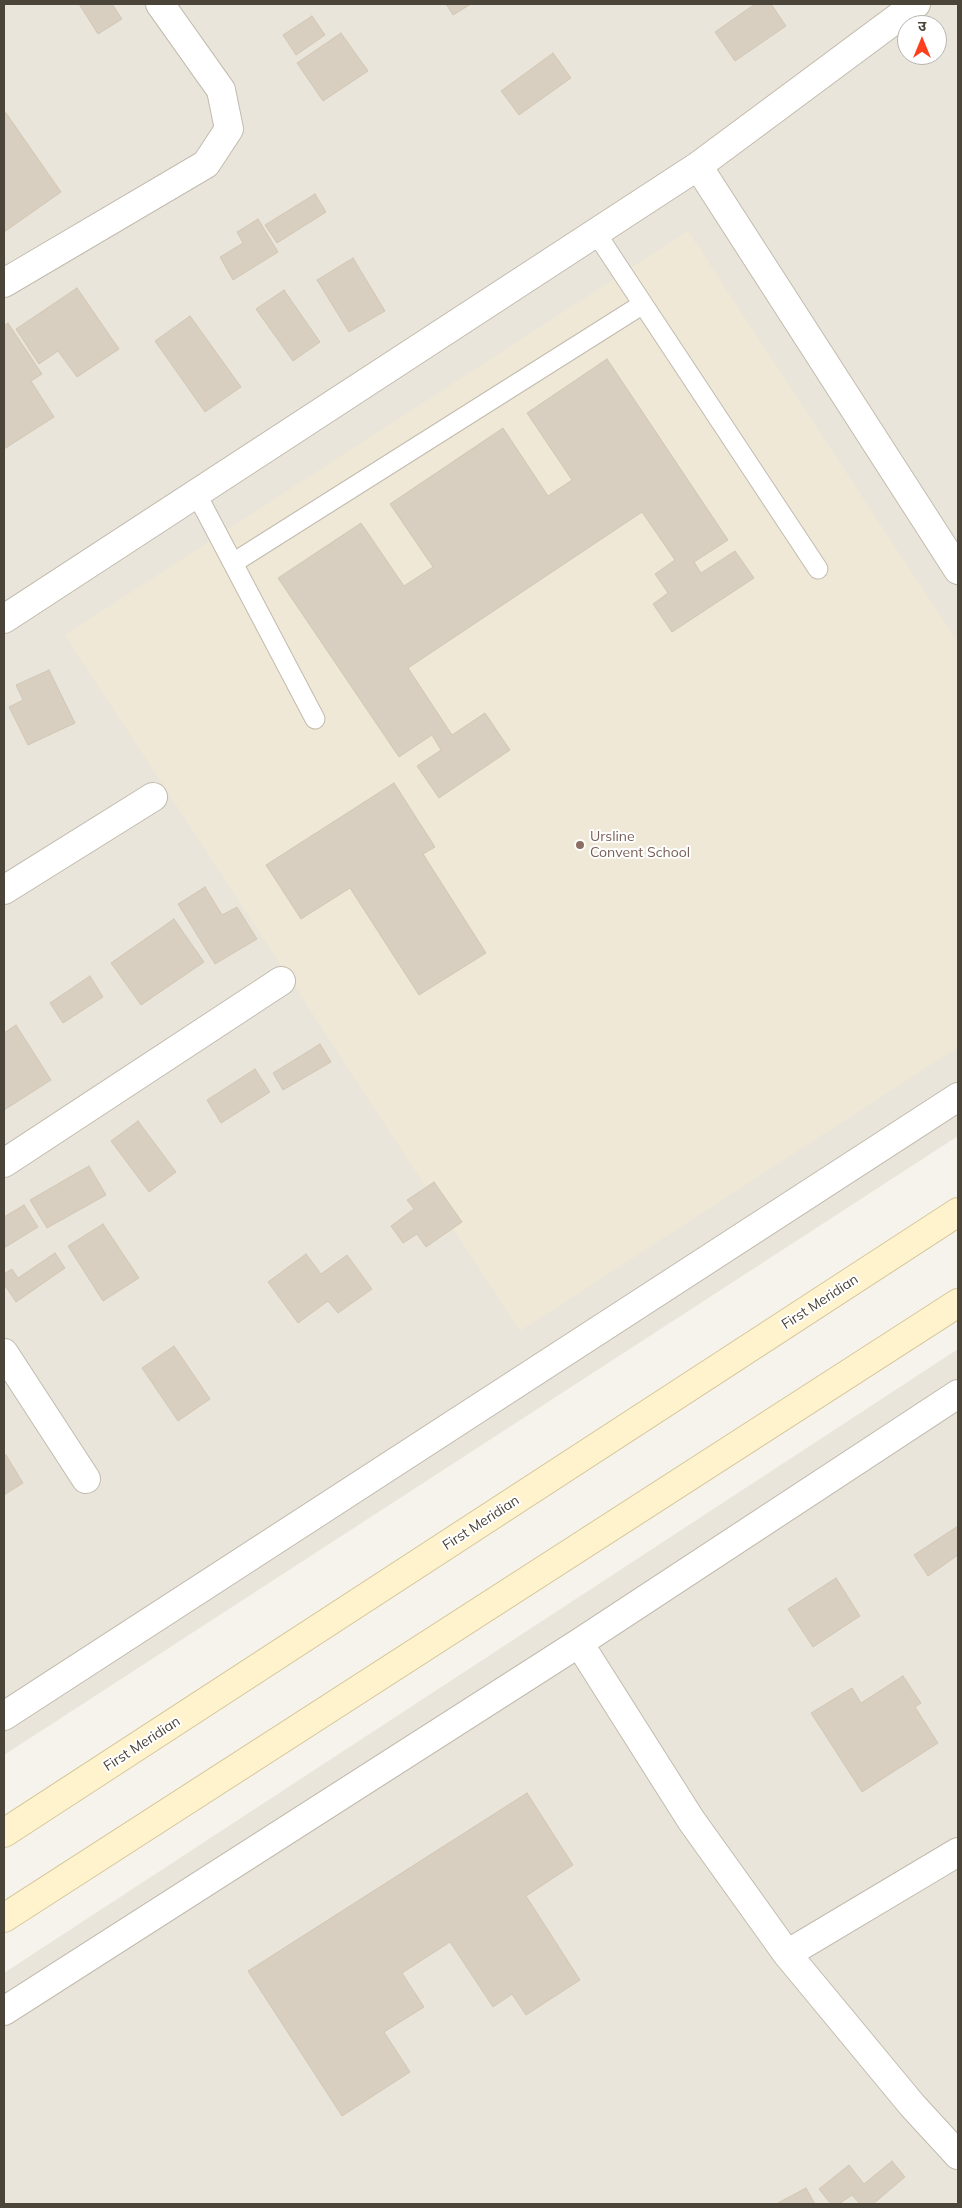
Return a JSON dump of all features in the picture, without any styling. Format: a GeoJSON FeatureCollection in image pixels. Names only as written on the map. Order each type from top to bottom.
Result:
{"type":"FeatureCollection","features":[{"type":"Feature","properties":{"kind":"street"},"geometry":{"type":"LineString","coordinates":[[4,283],[206,164],[229,129],[221,90],[160,4]]}},
{"type":"Feature","properties":{"kind":"street"},"geometry":{"type":"LineString","coordinates":[[4,618],[698,166],[916,4]]}},
{"type":"Feature","properties":{"kind":"street"},"geometry":{"type":"LineString","coordinates":[[698,166],[958,570]]}},
{"type":"Feature","properties":{"kind":"street"},"geometry":{"type":"LineString","coordinates":[[4,890],[153,797]]}},
{"type":"Feature","properties":{"kind":"street"},"geometry":{"type":"LineString","coordinates":[[4,1164],[281,981]]}},
{"type":"Feature","properties":{"kind":"street"},"geometry":{"type":"LineString","coordinates":[[4,1716],[958,1097]]}},
{"type":"Feature","properties":{"kind":"street","name":"First Meridian"},"geometry":{"type":"LineString","coordinates":[[4,1833],[958,1212]]}},
{"type":"Feature","properties":{"kind":"street"},"geometry":{"type":"LineString","coordinates":[[4,1918],[958,1303]]}},
{"type":"Feature","properties":{"kind":"street"},"geometry":{"type":"LineString","coordinates":[[4,1353],[86,1479]]}},
{"type":"Feature","properties":{"kind":"street"},"geometry":{"type":"LineString","coordinates":[[4,2010],[579,1643],[958,1394]]}},
{"type":"Feature","properties":{"kind":"street"},"geometry":{"type":"LineString","coordinates":[[579,1643],[691,1820],[787,1954],[912,2105],[958,2155]]}},
{"type":"Feature","properties":{"kind":"street"},"geometry":{"type":"LineString","coordinates":[[787,1954],[958,1852]]}},
{"type":"Feature","properties":{"kind":"lane"},"geometry":{"type":"LineString","coordinates":[[596,233],[818,569]]}},
{"type":"Feature","properties":{"kind":"lane"},"geometry":{"type":"LineString","coordinates":[[233,564],[643,304]]}},
{"type":"Feature","properties":{"kind":"lane"},"geometry":{"type":"LineString","coordinates":[[196,493],[315,719]]}},
{"type":"Feature","properties":{"kind":"shaded area"},"geometry":{"type":"Polygon","coordinates":[[[4,4],[958,4],[958,1136],[4,1755],[4,4]]]}},
{"type":"Feature","properties":{"kind":"shaded area","name":"Ursline Convent School"},"geometry":{"type":"Polygon","coordinates":[[[688,231],[958,643],[958,1047],[520,1331],[65,635],[688,231]]]}},
{"type":"Feature","properties":{"kind":"shaded area"},"geometry":{"type":"Polygon","coordinates":[[[958,1349],[958,2204],[4,2204],[4,1973],[958,1349]]]}},
{"type":"Feature","properties":{"kind":"building"},"geometry":{"type":"Polygon","coordinates":[[[79,4],[112,4],[122,19],[98,34],[79,4]]]}},
{"type":"Feature","properties":{"kind":"building"},"geometry":{"type":"Polygon","coordinates":[[[446,4],[471,4],[453,15],[446,4]]]}},
{"type":"Feature","properties":{"kind":"building"},"geometry":{"type":"Polygon","coordinates":[[[755,4],[771,4],[786,26],[735,61],[715,32],[755,4]]]}},
{"type":"Feature","properties":{"kind":"building"},"geometry":{"type":"Polygon","coordinates":[[[312,16],[325,35],[296,55],[283,35],[312,16]]]}},
{"type":"Feature","properties":{"kind":"building"},"geometry":{"type":"Polygon","coordinates":[[[341,33],[368,71],[323,101],[297,63],[341,33]]]}},
{"type":"Feature","properties":{"kind":"building"},"geometry":{"type":"Polygon","coordinates":[[[553,53],[571,78],[519,115],[501,91],[553,53]]]}},
{"type":"Feature","properties":{"kind":"building"},"geometry":{"type":"Polygon","coordinates":[[[6,113],[61,192],[4,232],[4,114],[6,113]]]}},
{"type":"Feature","properties":{"kind":"building"},"geometry":{"type":"Polygon","coordinates":[[[315,194],[326,212],[277,243],[265,225],[315,194]]]}},
{"type":"Feature","properties":{"kind":"building"},"geometry":{"type":"Polygon","coordinates":[[[258,219],[278,252],[233,280],[220,257],[243,243],[237,232],[258,219]]]}},
{"type":"Feature","properties":{"kind":"building"},"geometry":{"type":"Polygon","coordinates":[[[353,258],[385,311],[349,332],[317,280],[353,258]]]}},
{"type":"Feature","properties":{"kind":"building"},"geometry":{"type":"Polygon","coordinates":[[[77,288],[119,349],[77,377],[58,351],[39,364],[16,329],[77,288]]]}},
{"type":"Feature","properties":{"kind":"building"},"geometry":{"type":"Polygon","coordinates":[[[284,290],[320,342],[293,361],[256,309],[284,290]]]}},
{"type":"Feature","properties":{"kind":"building"},"geometry":{"type":"Polygon","coordinates":[[[190,316],[241,387],[205,412],[155,341],[190,316]]]}},
{"type":"Feature","properties":{"kind":"building"},"geometry":{"type":"Polygon","coordinates":[[[8,323],[42,374],[31,381],[54,417],[4,449],[4,326],[8,323]]]}},
{"type":"Feature","properties":{"kind":"building"},"geometry":{"type":"Polygon","coordinates":[[[607,359],[728,540],[694,562],[701,573],[735,551],[754,578],[672,632],[653,604],[668,593],[655,574],[675,560],[642,512],[408,668],[452,735],[485,713],[510,750],[439,798],[417,766],[441,750],[432,735],[399,757],[278,578],[361,523],[404,586],[433,567],[390,504],[503,428],[548,496],[572,480],[527,413],[607,359]]]}},
{"type":"Feature","properties":{"kind":"building"},"geometry":{"type":"Polygon","coordinates":[[[49,670],[75,723],[28,745],[9,707],[23,700],[16,685],[49,670]]]}},
{"type":"Feature","properties":{"kind":"building"},"geometry":{"type":"Polygon","coordinates":[[[394,783],[435,847],[423,854],[486,953],[419,995],[350,888],[301,919],[266,865],[394,783]]]}},
{"type":"Feature","properties":{"kind":"building"},"geometry":{"type":"Polygon","coordinates":[[[205,887],[222,915],[237,907],[257,939],[215,964],[178,904],[205,887]]]}},
{"type":"Feature","properties":{"kind":"building"},"geometry":{"type":"Polygon","coordinates":[[[174,919],[204,962],[141,1005],[111,963],[174,919]]]}},
{"type":"Feature","properties":{"kind":"building"},"geometry":{"type":"Polygon","coordinates":[[[90,976],[103,997],[63,1023],[50,1003],[90,976]]]}},
{"type":"Feature","properties":{"kind":"building"},"geometry":{"type":"Polygon","coordinates":[[[16,1025],[51,1080],[4,1110],[4,1033],[16,1025]]]}},
{"type":"Feature","properties":{"kind":"building"},"geometry":{"type":"Polygon","coordinates":[[[320,1044],[331,1062],[283,1090],[273,1073],[320,1044]]]}},
{"type":"Feature","properties":{"kind":"building"},"geometry":{"type":"Polygon","coordinates":[[[255,1069],[270,1092],[221,1123],[207,1100],[255,1069]]]}},
{"type":"Feature","properties":{"kind":"building"},"geometry":{"type":"Polygon","coordinates":[[[138,1121],[176,1172],[149,1192],[111,1141],[138,1121]]]}},
{"type":"Feature","properties":{"kind":"building"},"geometry":{"type":"Polygon","coordinates":[[[89,1166],[106,1195],[47,1228],[30,1200],[89,1166]]]}},
{"type":"Feature","properties":{"kind":"building"},"geometry":{"type":"Polygon","coordinates":[[[434,1182],[462,1222],[426,1247],[417,1234],[403,1243],[391,1226],[414,1209],[407,1200],[434,1182]]]}},
{"type":"Feature","properties":{"kind":"building"},"geometry":{"type":"Polygon","coordinates":[[[24,1205],[38,1227],[4,1248],[4,1217],[24,1205]]]}},
{"type":"Feature","properties":{"kind":"building"},"geometry":{"type":"Polygon","coordinates":[[[103,1224],[139,1278],[103,1301],[68,1246],[103,1224]]]}},
{"type":"Feature","properties":{"kind":"building"},"geometry":{"type":"Polygon","coordinates":[[[55,1253],[65,1268],[16,1302],[4,1284],[4,1274],[12,1269],[18,1278],[55,1253]]]}},
{"type":"Feature","properties":{"kind":"building"},"geometry":{"type":"Polygon","coordinates":[[[306,1254],[321,1274],[347,1255],[372,1289],[338,1313],[328,1301],[298,1323],[268,1282],[306,1254]]]}},
{"type":"Feature","properties":{"kind":"building"},"geometry":{"type":"Polygon","coordinates":[[[174,1346],[210,1399],[178,1421],[142,1368],[174,1346]]]}},
{"type":"Feature","properties":{"kind":"building"},"geometry":{"type":"Polygon","coordinates":[[[6,1455],[23,1483],[4,1495],[4,1456],[6,1455]]]}},
{"type":"Feature","properties":{"kind":"building"},"geometry":{"type":"Polygon","coordinates":[[[958,1526],[958,1555],[928,1576],[914,1555],[958,1526]]]}},
{"type":"Feature","properties":{"kind":"building"},"geometry":{"type":"Polygon","coordinates":[[[836,1578],[860,1616],[813,1647],[788,1609],[836,1578]]]}},
{"type":"Feature","properties":{"kind":"building"},"geometry":{"type":"Polygon","coordinates":[[[903,1676],[921,1703],[915,1707],[938,1743],[862,1792],[811,1713],[852,1688],[861,1703],[903,1676]]]}},
{"type":"Feature","properties":{"kind":"building"},"geometry":{"type":"Polygon","coordinates":[[[527,1793],[573,1865],[526,1896],[580,1980],[526,2015],[512,1994],[493,2007],[450,1942],[402,1973],[424,2007],[384,2032],[410,2072],[342,2116],[248,1971],[527,1793]]]}},
{"type":"Feature","properties":{"kind":"building"},"geometry":{"type":"Polygon","coordinates":[[[892,2161],[905,2177],[873,2204],[860,2204],[852,2195],[839,2204],[831,2204],[819,2189],[849,2165],[864,2184],[892,2161]]]}},
{"type":"Feature","properties":{"kind":"building"},"geometry":{"type":"Polygon","coordinates":[[[806,2188],[815,2204],[776,2204],[806,2188]]]}},
{"type":"Feature","properties":{"kind":"place","name":"Ursline Convent School"},"geometry":{"type":"Point","coordinates":[580,845]}}]}
